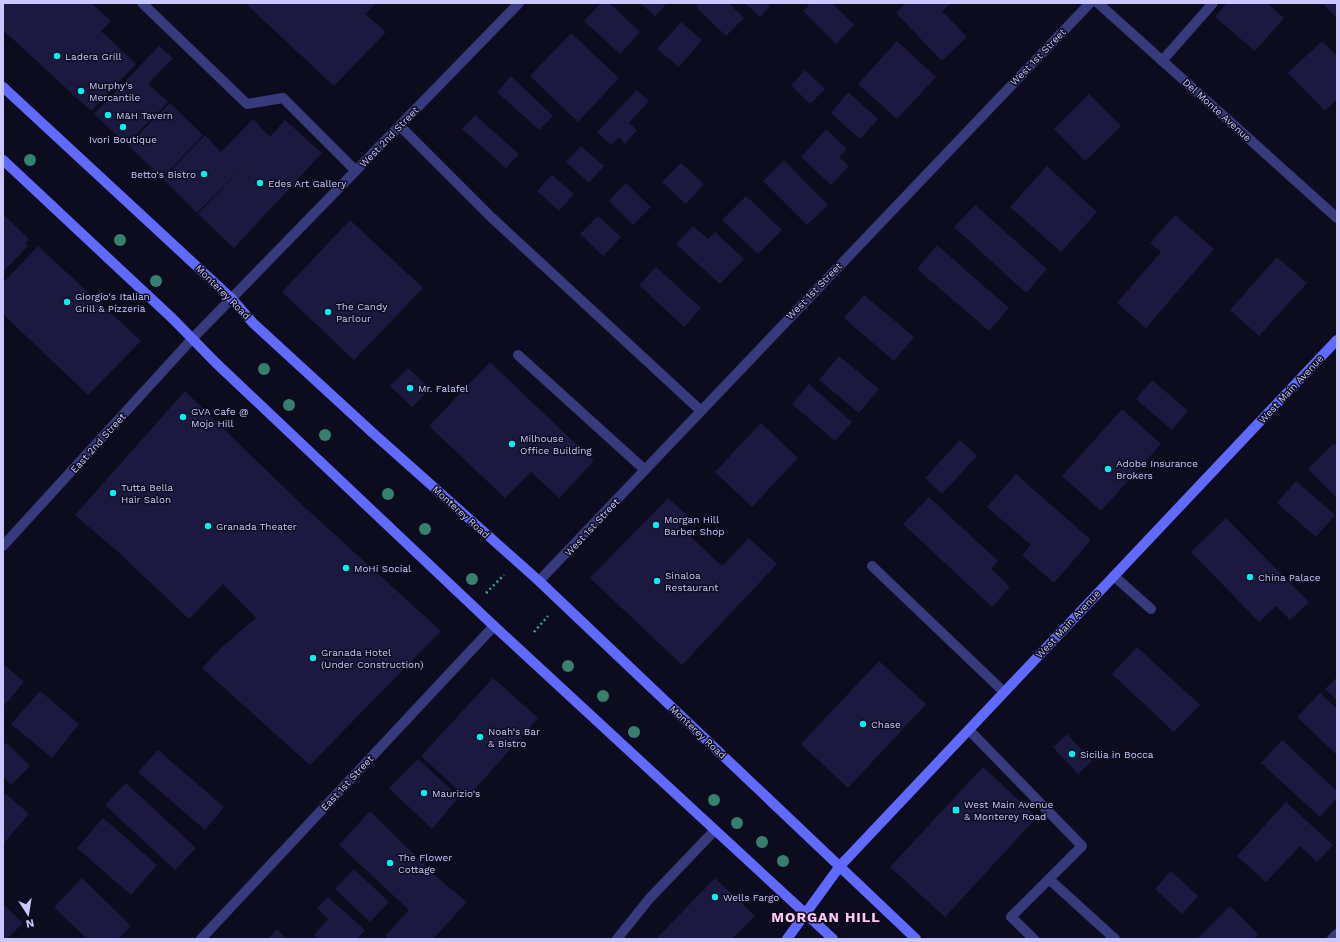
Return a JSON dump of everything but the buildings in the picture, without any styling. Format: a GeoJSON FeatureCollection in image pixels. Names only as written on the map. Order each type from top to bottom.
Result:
{"type":"FeatureCollection","features":[{"type":"Feature","properties":{"kind":"main road","name":"Monterey Road"},"geometry":{"type":"LineString","coordinates":[[3,88],[232,299],[253,323],[539,581],[916,939]]}},
{"type":"Feature","properties":{"kind":"main road"},"geometry":{"type":"LineString","coordinates":[[3,160],[173,319],[192,339],[494,626],[833,939]]}},
{"type":"Feature","properties":{"kind":"main road","name":"West Main Avenue"},"geometry":{"type":"LineString","coordinates":[[787,939],[805,912],[840,866],[1337,340]]}},
{"type":"Feature","properties":{"kind":"street"},"geometry":{"type":"LineString","coordinates":[[142,3],[247,104],[283,98],[356,171]]}},
{"type":"Feature","properties":{"kind":"street","name":"West 2nd Street"},"geometry":{"type":"LineString","coordinates":[[192,339],[519,3]]}},
{"type":"Feature","properties":{"kind":"street","name":"West 1st Street"},"geometry":{"type":"LineString","coordinates":[[539,581],[700,410],[1090,3]]}},
{"type":"Feature","properties":{"kind":"street","name":"Del Monte Avenue"},"geometry":{"type":"LineString","coordinates":[[1098,3],[1337,218]]}},
{"type":"Feature","properties":{"kind":"street"},"geometry":{"type":"LineString","coordinates":[[1162,61],[1213,3]]}},
{"type":"Feature","properties":{"kind":"street"},"geometry":{"type":"LineString","coordinates":[[400,126],[492,217],[700,410]]}},
{"type":"Feature","properties":{"kind":"street","name":"East 2nd Street"},"geometry":{"type":"LineString","coordinates":[[3,546],[192,339]]}},
{"type":"Feature","properties":{"kind":"street"},"geometry":{"type":"LineString","coordinates":[[518,355],[645,470]]}},
{"type":"Feature","properties":{"kind":"street"},"geometry":{"type":"LineString","coordinates":[[872,566],[1004,692]]}},
{"type":"Feature","properties":{"kind":"street"},"geometry":{"type":"LineString","coordinates":[[1114,576],[1151,610]]}},
{"type":"Feature","properties":{"kind":"street","name":"East 1st Street"},"geometry":{"type":"LineString","coordinates":[[201,939],[494,626]]}},
{"type":"Feature","properties":{"kind":"street"},"geometry":{"type":"LineString","coordinates":[[969,730],[1082,846],[1011,917],[1034,939]]}},
{"type":"Feature","properties":{"kind":"street"},"geometry":{"type":"LineString","coordinates":[[617,939],[649,899],[715,830]]}},
{"type":"Feature","properties":{"kind":"street"},"geometry":{"type":"LineString","coordinates":[[1049,879],[1115,939]]}},
{"type":"Feature","properties":{"kind":"street"},"geometry":{"type":"LineString","coordinates":[[1332,939],[1337,934]]}},
{"type":"Feature","properties":{"kind":"path"},"geometry":{"type":"LineString","coordinates":[[485,594],[504,575]]}},
{"type":"Feature","properties":{"kind":"path"},"geometry":{"type":"LineString","coordinates":[[534,632],[548,616]]}},
{"type":"Feature","properties":{"kind":"place","name":"Ladera Grill"},"geometry":{"type":"Point","coordinates":[57,56]}},
{"type":"Feature","properties":{"kind":"place","name":"Murphy's Mercantile"},"geometry":{"type":"Point","coordinates":[81,91]}},
{"type":"Feature","properties":{"kind":"place","name":"M&H Tavern"},"geometry":{"type":"Point","coordinates":[108,115]}},
{"type":"Feature","properties":{"kind":"place","name":"Ivori Boutique"},"geometry":{"type":"Point","coordinates":[123,127]}},
{"type":"Feature","properties":{"kind":"place","name":"Betto's Bistro"},"geometry":{"type":"Point","coordinates":[204,174]}},
{"type":"Feature","properties":{"kind":"place","name":"Edes Art Gallery"},"geometry":{"type":"Point","coordinates":[260,183]}},
{"type":"Feature","properties":{"kind":"place","name":"Giorgio's Italian Grill & Pizzeria"},"geometry":{"type":"Point","coordinates":[67,302]}},
{"type":"Feature","properties":{"kind":"place","name":"The Candy Parlour"},"geometry":{"type":"Point","coordinates":[328,312]}},
{"type":"Feature","properties":{"kind":"place","name":"Mr. Falafel"},"geometry":{"type":"Point","coordinates":[410,388]}},
{"type":"Feature","properties":{"kind":"place","name":"GVA Cafe @ Mojo Hill"},"geometry":{"type":"Point","coordinates":[183,417]}},
{"type":"Feature","properties":{"kind":"place","name":"Milhouse Office Building"},"geometry":{"type":"Point","coordinates":[512,444]}},
{"type":"Feature","properties":{"kind":"place","name":"Adobe Insurance Brokers"},"geometry":{"type":"Point","coordinates":[1108,469]}},
{"type":"Feature","properties":{"kind":"place","name":"Tutta Bella Hair Salon"},"geometry":{"type":"Point","coordinates":[113,493]}},
{"type":"Feature","properties":{"kind":"place","name":"Morgan Hill Barber Shop"},"geometry":{"type":"Point","coordinates":[656,525]}},
{"type":"Feature","properties":{"kind":"place","name":"Granada Theater"},"geometry":{"type":"Point","coordinates":[208,526]}},
{"type":"Feature","properties":{"kind":"place","name":"MoHi Social"},"geometry":{"type":"Point","coordinates":[346,568]}},
{"type":"Feature","properties":{"kind":"place","name":"China Palace"},"geometry":{"type":"Point","coordinates":[1250,577]}},
{"type":"Feature","properties":{"kind":"place","name":"Sinaloa Restaurant"},"geometry":{"type":"Point","coordinates":[657,581]}},
{"type":"Feature","properties":{"kind":"place","name":"Granada Hotel (Under Construction)"},"geometry":{"type":"Point","coordinates":[313,658]}},
{"type":"Feature","properties":{"kind":"place","name":"Chase"},"geometry":{"type":"Point","coordinates":[863,724]}},
{"type":"Feature","properties":{"kind":"place","name":"Noah's Bar & Bistro"},"geometry":{"type":"Point","coordinates":[480,737]}},
{"type":"Feature","properties":{"kind":"place","name":"Sicilia in Bocca"},"geometry":{"type":"Point","coordinates":[1072,754]}},
{"type":"Feature","properties":{"kind":"place","name":"Maurizio's"},"geometry":{"type":"Point","coordinates":[424,793]}},
{"type":"Feature","properties":{"kind":"place","name":"West Main Avenue & Monterey Road"},"geometry":{"type":"Point","coordinates":[956,810]}},
{"type":"Feature","properties":{"kind":"place","name":"The Flower Cottage"},"geometry":{"type":"Point","coordinates":[390,863]}},
{"type":"Feature","properties":{"kind":"place","name":"Wells Fargo"},"geometry":{"type":"Point","coordinates":[715,897]}},
{"type":"Feature","properties":{"kind":"district","name":"MORGAN HILL"},"geometry":{"type":"Point","coordinates":[826,917]}}]}
